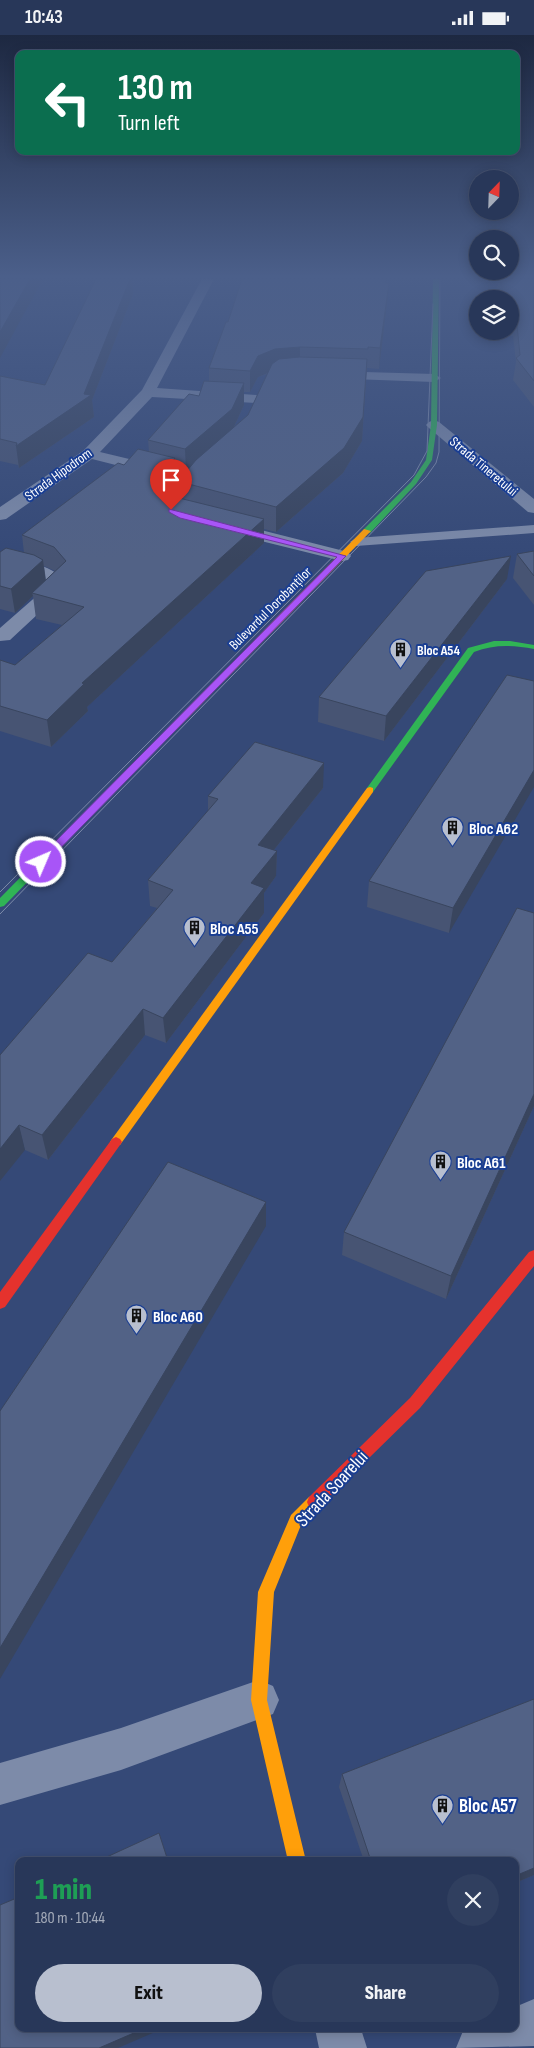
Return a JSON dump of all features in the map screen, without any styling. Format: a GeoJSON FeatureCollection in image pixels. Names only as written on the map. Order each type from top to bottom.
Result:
{"type":"FeatureCollection","features":[{"type":"Feature","properties":{"kind":"main road","name":"Bulevardul Dorobanților"},"geometry":{"type":"LineString","coordinates":[[0,903],[414,483],[423,469],[432,448],[434,373]]}},
{"type":"Feature","properties":{"kind":"main road"},"geometry":{"type":"LineString","coordinates":[[0,1303],[471,651],[484,644],[510,642],[534,647]]}},
{"type":"Feature","properties":{"kind":"main road","name":"Strada Soarelui"},"geometry":{"type":"LineString","coordinates":[[297,1857],[258,1701],[266,1592],[296,1520],[415,1403],[534,1256]]}},
{"type":"Feature","properties":{"kind":"street","name":"Strada Hipodrom"},"geometry":{"type":"LineString","coordinates":[[0,515],[89,454],[148,392],[158,373]]}},
{"type":"Feature","properties":{"kind":"street"},"geometry":{"type":"LineString","coordinates":[[309,374],[434,378]]}},
{"type":"Feature","properties":{"kind":"street"},"geometry":{"type":"LineString","coordinates":[[249,416],[264,382]]}},
{"type":"Feature","properties":{"kind":"street"},"geometry":{"type":"LineString","coordinates":[[148,392],[256,399]]}},
{"type":"Feature","properties":{"kind":"street","name":"Strada Tineretului"},"geometry":{"type":"LineString","coordinates":[[434,425],[534,508]]}},
{"type":"Feature","properties":{"kind":"street"},"geometry":{"type":"LineString","coordinates":[[89,454],[190,479]]}},
{"type":"Feature","properties":{"kind":"street"},"geometry":{"type":"LineString","coordinates":[[205,466],[190,479],[172,502],[171,510],[183,516],[342,556]]}},
{"type":"Feature","properties":{"kind":"street"},"geometry":{"type":"LineString","coordinates":[[0,561],[44,573],[56,580],[58,587],[3,636]]}},
{"type":"Feature","properties":{"kind":"street"},"geometry":{"type":"LineString","coordinates":[[0,1784],[121,1749],[258,1701]]}},
{"type":"Feature","properties":{"kind":"street"},"geometry":{"type":"LineString","coordinates":[[519,2028],[534,2021]]}},
{"type":"Feature","properties":{"kind":"street"},"geometry":{"type":"LineString","coordinates":[[339,2032],[343,2048]]}},
{"type":"Feature","properties":{"kind":"street"},"geometry":{"type":"LineString","coordinates":[[480,2048],[512,2032]]}},
{"type":"Feature","properties":{"kind":"lane"},"geometry":{"type":"LineString","coordinates":[[356,542],[534,529]]}},
{"type":"Feature","properties":{"kind":"building"},"geometry":{"type":"Polygon","coordinates":[[[51,373],[92,373],[84,394],[91,395],[16,446],[17,443],[0,439],[0,376],[45,385],[51,373]]]}},
{"type":"Feature","properties":{"kind":"building"},"geometry":{"type":"Polygon","coordinates":[[[268,373],[366,373],[363,417],[344,448],[276,507],[181,482],[181,478],[196,460],[248,415],[268,373]]]}},
{"type":"Feature","properties":{"kind":"building"},"geometry":{"type":"Polygon","coordinates":[[[528,373],[534,373],[534,381],[528,373]]]}},
{"type":"Feature","properties":{"kind":"building"},"geometry":{"type":"Polygon","coordinates":[[[204,381],[244,383],[232,409],[185,449],[148,440],[189,394],[199,396],[204,381]]]}},
{"type":"Feature","properties":{"kind":"building"},"geometry":{"type":"Polygon","coordinates":[[[138,449],[175,458],[160,477],[159,486],[175,497],[264,519],[82,683],[84,684],[47,720],[0,706],[0,660],[15,665],[84,607],[32,593],[66,561],[54,547],[22,535],[118,463],[124,465],[138,449]]]}},
{"type":"Feature","properties":{"kind":"building"},"geometry":{"type":"Polygon","coordinates":[[[6,548],[34,555],[43,560],[11,589],[0,586],[0,552],[6,548]]]}},
{"type":"Feature","properties":{"kind":"building"},"geometry":{"type":"Polygon","coordinates":[[[534,551],[534,576],[517,554],[534,551]]]}},
{"type":"Feature","properties":{"kind":"building"},"geometry":{"type":"Polygon","coordinates":[[[511,556],[386,716],[319,697],[426,571],[511,556]]]}},
{"type":"Feature","properties":{"kind":"building","name":"Bloc A62"},"geometry":{"type":"Polygon","coordinates":[[[507,675],[534,681],[534,770],[453,908],[369,881],[507,675]]]}},
{"type":"Feature","properties":{"kind":"building","name":"Bloc A55"},"geometry":{"type":"Polygon","coordinates":[[[255,742],[324,763],[258,845],[277,851],[251,883],[264,888],[163,1018],[143,1009],[42,1135],[19,1125],[0,1149],[0,1055],[88,953],[112,962],[173,890],[148,880],[218,799],[208,796],[255,742]]]}},
{"type":"Feature","properties":{"kind":"building","name":"Bloc A61"},"geometry":{"type":"Polygon","coordinates":[[[517,908],[534,913],[534,1094],[451,1276],[344,1232],[517,908]]]}},
{"type":"Feature","properties":{"kind":"building","name":"Bloc A60"},"geometry":{"type":"Polygon","coordinates":[[[168,1162],[266,1202],[0,1648],[0,1411],[168,1162]]]}},
{"type":"Feature","properties":{"kind":"building","name":"Bloc A57"},"geometry":{"type":"Polygon","coordinates":[[[534,1699],[534,1868],[519,1874],[519,1857],[370,1857],[342,1774],[534,1699]]]}},
{"type":"Feature","properties":{"kind":"building"},"geometry":{"type":"Polygon","coordinates":[[[159,1833],[167,1857],[107,1857],[159,1833]]]}},
{"type":"Feature","properties":{"kind":"building"},"geometry":{"type":"Polygon","coordinates":[[[15,1899],[15,2032],[136,2032],[99,2048],[0,2048],[0,1905],[15,1899]]]}},
{"type":"Feature","properties":{"kind":"tram line"},"geometry":{"type":"LineString","coordinates":[[0,892],[414,475],[427,451],[430,373]]}},
{"type":"Feature","properties":{"kind":"tram line"},"geometry":{"type":"LineString","coordinates":[[0,914],[426,477],[436,463],[439,452],[439,373]]}},
{"type":"Feature","properties":{"kind":"traffic: fast"},"geometry":{"type":"LineString","coordinates":[[367,531],[414,483],[429,460],[434,425],[435,373]]}},
{"type":"Feature","properties":{"kind":"traffic: fast"},"geometry":{"type":"LineString","coordinates":[[370,790],[471,650],[502,643],[534,647]]}},
{"type":"Feature","properties":{"kind":"traffic: fast"},"geometry":{"type":"LineString","coordinates":[[0,904],[171,730]]}},
{"type":"Feature","properties":{"kind":"traffic: slow"},"geometry":{"type":"LineString","coordinates":[[171,730],[367,531]]}},
{"type":"Feature","properties":{"kind":"traffic: slow"},"geometry":{"type":"LineString","coordinates":[[116,1142],[370,790]]}},
{"type":"Feature","properties":{"kind":"traffic: slow"},"geometry":{"type":"LineString","coordinates":[[296,1857],[259,1700],[266,1592],[296,1520],[314,1502]]}},
{"type":"Feature","properties":{"kind":"traffic: jam"},"geometry":{"type":"LineString","coordinates":[[0,1303],[116,1142]]}},
{"type":"Feature","properties":{"kind":"traffic: jam"},"geometry":{"type":"LineString","coordinates":[[314,1502],[415,1403],[534,1256]]}},
{"type":"Feature","properties":{"kind":"place","name":"Bloc A54"},"geometry":{"type":"Point","coordinates":[401,669]}},
{"type":"Feature","properties":{"kind":"place","name":"Bloc A62"},"geometry":{"type":"Point","coordinates":[453,847]}},
{"type":"Feature","properties":{"kind":"place","name":"Bloc A55"},"geometry":{"type":"Point","coordinates":[194,947]}},
{"type":"Feature","properties":{"kind":"place","name":"Bloc A61"},"geometry":{"type":"Point","coordinates":[441,1181]}},
{"type":"Feature","properties":{"kind":"place","name":"Bloc A60"},"geometry":{"type":"Point","coordinates":[137,1335]}},
{"type":"Feature","properties":{"kind":"place","name":"Bloc A57"},"geometry":{"type":"Point","coordinates":[443,1824]}},
{"type":"Feature","properties":{"kind":"route"},"geometry":{"type":"LineString","coordinates":[[41,862],[342,556],[183,516],[171,510]]}}]}
